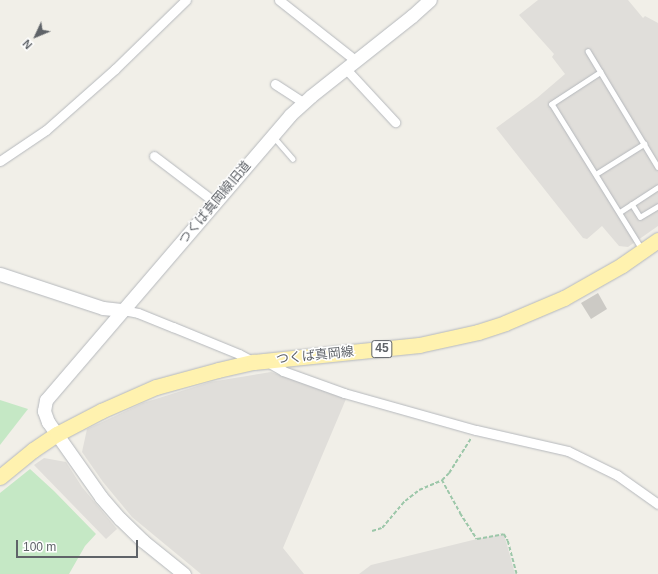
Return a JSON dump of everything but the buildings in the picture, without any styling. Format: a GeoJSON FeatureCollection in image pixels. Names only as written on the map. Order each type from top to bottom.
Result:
{"type":"FeatureCollection","features":[{"type":"Feature","properties":{"kind":"main road","name":"つくば真岡線"},"geometry":{"type":"LineString","coordinates":[[0,478],[33,450],[57,434],[101,411],[156,387],[218,370],[260,362],[419,345],[478,332],[505,323],[564,298],[643,251],[658,240]]}},
{"type":"Feature","properties":{"kind":"street"},"geometry":{"type":"LineString","coordinates":[[0,161],[52,125],[115,70],[186,0]]}},
{"type":"Feature","properties":{"kind":"street"},"geometry":{"type":"LineString","coordinates":[[279,0],[350,64],[395,122]]}},
{"type":"Feature","properties":{"kind":"street","name":"つくば真岡線旧道"},"geometry":{"type":"LineString","coordinates":[[184,574],[143,541],[120,519],[92,484],[45,414],[46,400],[273,136],[304,103],[350,64],[407,21],[430,0]]}},
{"type":"Feature","properties":{"kind":"street"},"geometry":{"type":"LineString","coordinates":[[275,84],[304,103]]}},
{"type":"Feature","properties":{"kind":"street"},"geometry":{"type":"LineString","coordinates":[[154,156],[216,202]]}},
{"type":"Feature","properties":{"kind":"street"},"geometry":{"type":"LineString","coordinates":[[0,274],[103,308],[138,313],[239,354],[344,393],[476,430],[546,445],[582,456],[617,475],[658,504]]}},
{"type":"Feature","properties":{"kind":"lane"},"geometry":{"type":"LineString","coordinates":[[588,51],[658,167]]}},
{"type":"Feature","properties":{"kind":"lane"},"geometry":{"type":"LineString","coordinates":[[601,72],[552,104],[643,251]]}},
{"type":"Feature","properties":{"kind":"lane"},"geometry":{"type":"LineString","coordinates":[[273,136],[293,159]]}},
{"type":"Feature","properties":{"kind":"lane"},"geometry":{"type":"LineString","coordinates":[[596,174],[644,144]]}},
{"type":"Feature","properties":{"kind":"lane"},"geometry":{"type":"LineString","coordinates":[[620,212],[658,187]]}},
{"type":"Feature","properties":{"kind":"lane"},"geometry":{"type":"LineString","coordinates":[[632,204],[640,217],[658,206]]}},
{"type":"Feature","properties":{"kind":"path"},"geometry":{"type":"LineString","coordinates":[[372,531],[382,528],[405,500],[414,493],[442,480],[449,473],[476,430]]}},
{"type":"Feature","properties":{"kind":"path"},"geometry":{"type":"LineString","coordinates":[[442,480],[460,513],[477,539],[504,534],[508,541],[517,574]]}},
{"type":"Feature","properties":{"kind":"shaded area"},"geometry":{"type":"Polygon","coordinates":[[[538,0],[628,0],[643,18],[645,16],[658,23],[658,226],[628,247],[619,246],[602,226],[587,239],[583,238],[496,128],[537,98],[565,74],[552,57],[554,54],[519,15],[538,0]]]}},
{"type":"Feature","properties":{"kind":"shaded area"},"geometry":{"type":"Polygon","coordinates":[[[271,372],[346,399],[283,548],[304,574],[201,574],[132,517],[103,482],[82,452],[87,429],[143,403],[210,382],[271,372]]]}},
{"type":"Feature","properties":{"kind":"shaded area"},"geometry":{"type":"Polygon","coordinates":[[[44,458],[66,462],[82,487],[117,529],[106,539],[34,465],[44,458]]]}},
{"type":"Feature","properties":{"kind":"shaded area"},"geometry":{"type":"Polygon","coordinates":[[[504,534],[515,574],[359,574],[371,565],[477,539],[504,534]]]}},
{"type":"Feature","properties":{"kind":"green space"},"geometry":{"type":"Polygon","coordinates":[[[0,400],[28,409],[0,445],[0,400]]]}},
{"type":"Feature","properties":{"kind":"green space"},"geometry":{"type":"Polygon","coordinates":[[[30,469],[96,534],[85,546],[69,574],[0,574],[0,493],[30,469]]]}}]}
